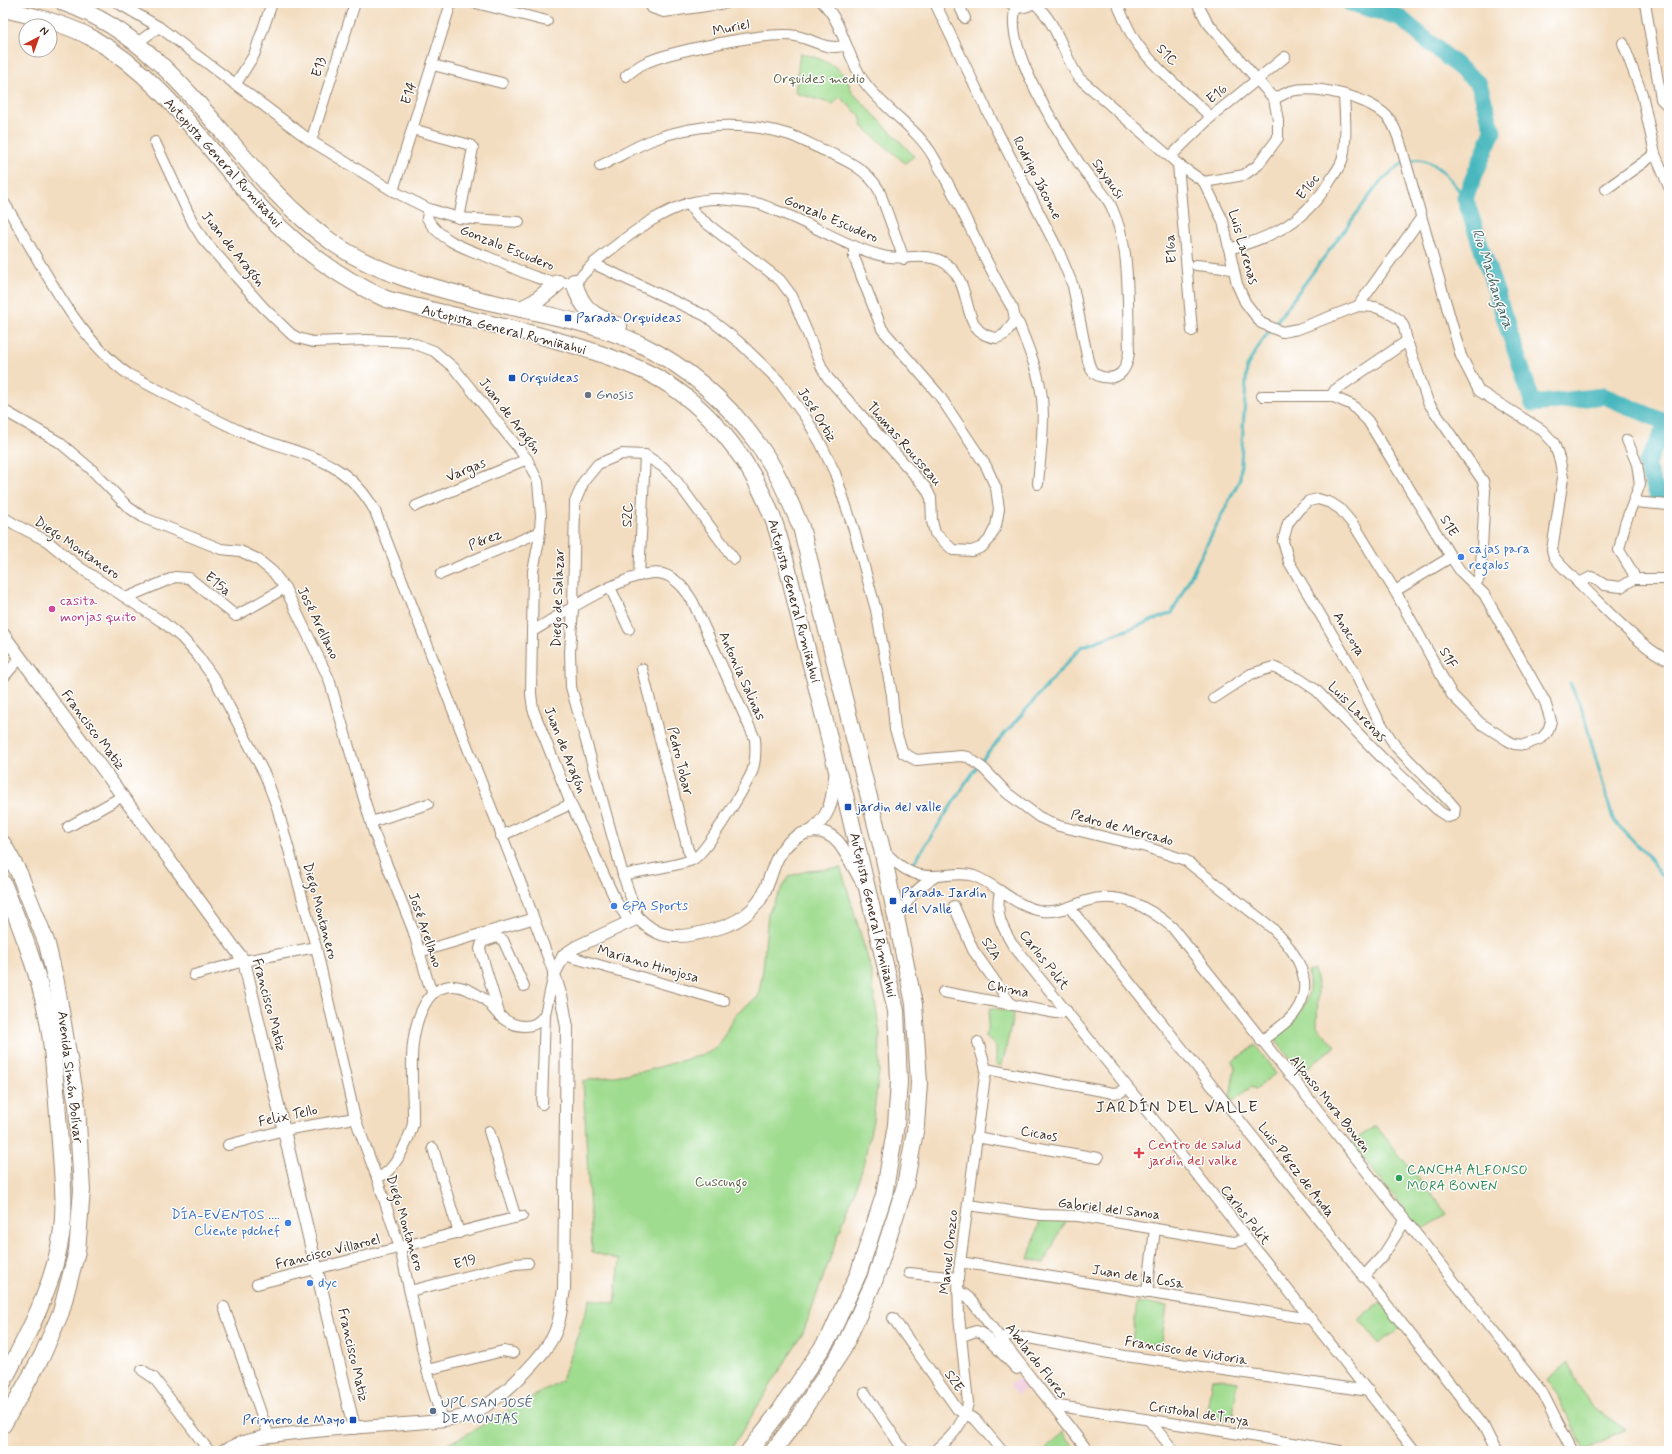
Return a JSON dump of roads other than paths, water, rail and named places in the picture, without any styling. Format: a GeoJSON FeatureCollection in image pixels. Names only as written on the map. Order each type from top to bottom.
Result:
{"type":"FeatureCollection","features":[{"type":"Feature","properties":{"kind":"highway","name":"Autopista General Rumiñahui"},"geometry":{"type":"LineString","coordinates":[[64,3],[109,25],[157,59],[185,88],[282,198],[310,225],[336,245],[366,263],[439,290],[521,309],[607,332],[632,341],[661,356],[692,376],[708,389],[731,412],[761,448],[783,486],[800,527],[882,849],[914,1004],[919,1083],[916,1126],[904,1186],[875,1279],[843,1348],[795,1422],[772,1451]]}},
{"type":"Feature","properties":{"kind":"highway","name":"Autopista General Rumiñahui"},"geometry":{"type":"LineString","coordinates":[[3,9],[42,18],[66,26],[92,38],[124,60],[171,103],[247,192],[293,240],[332,270],[360,287],[386,299],[432,312],[517,330],[564,343],[642,370],[658,378],[693,403],[712,421],[734,446],[753,476],[772,517],[782,546],[836,767],[845,795],[896,1011],[899,1082],[896,1125],[884,1195],[859,1272],[830,1336],[779,1412],[749,1451]]}},
{"type":"Feature","properties":{"kind":"highway"},"geometry":{"type":"LineString","coordinates":[[521,309],[535,302],[558,282]]}},
{"type":"Feature","properties":{"kind":"highway"},"geometry":{"type":"LineString","coordinates":[[574,282],[582,303],[592,313],[600,319],[648,338],[665,348],[692,376]]}},
{"type":"Feature","properties":{"kind":"highway","name":"Avenida Simón Bolívar"},"geometry":{"type":"LineString","coordinates":[[3,844],[18,873],[47,944],[56,982],[76,1106],[82,1190],[76,1251],[61,1312],[42,1356],[3,1425]]}},
{"type":"Feature","properties":{"kind":"highway","name":"Avenida Simón Bolívar"},"geometry":{"type":"LineString","coordinates":[[3,883],[27,944],[49,1027],[57,1099],[63,1201],[61,1236],[53,1269],[42,1300],[24,1342],[3,1382]]}},
{"type":"Feature","properties":{"kind":"street"},"geometry":{"type":"LineString","coordinates":[[118,3],[160,27],[310,141],[393,191],[429,209],[459,218],[519,222]]}},
{"type":"Feature","properties":{"kind":"street"},"geometry":{"type":"LineString","coordinates":[[235,85],[254,55],[272,3]]}},
{"type":"Feature","properties":{"kind":"street","name":"E13"},"geometry":{"type":"LineString","coordinates":[[310,141],[355,3]]}},
{"type":"Feature","properties":{"kind":"street","name":"E14"},"geometry":{"type":"LineString","coordinates":[[393,191],[451,3]]}},
{"type":"Feature","properties":{"kind":"street"},"geometry":{"type":"LineString","coordinates":[[476,3],[546,21]]}},
{"type":"Feature","properties":{"kind":"street"},"geometry":{"type":"LineString","coordinates":[[650,3],[652,8],[664,12],[727,3]]}},
{"type":"Feature","properties":{"kind":"street"},"geometry":{"type":"LineString","coordinates":[[823,3],[830,9],[855,67],[866,84],[904,122],[933,155],[1013,309],[1015,320],[1019,324],[1037,372],[1042,397],[1043,421],[1038,484]]}},
{"type":"Feature","properties":{"kind":"street","name":"Rodrigo Jácome"},"geometry":{"type":"LineString","coordinates":[[934,3],[994,126],[1059,252],[1073,286],[1088,361],[1093,372]]}},
{"type":"Feature","properties":{"kind":"street"},"geometry":{"type":"LineString","coordinates":[[958,3],[965,18]]}},
{"type":"Feature","properties":{"kind":"street"},"geometry":{"type":"LineString","coordinates":[[1013,5],[1022,8],[1034,3]]}},
{"type":"Feature","properties":{"kind":"street","name":"Luis Larenas"},"geometry":{"type":"LineString","coordinates":[[1034,3],[1046,12],[1052,22],[1069,63],[1079,78],[1171,156],[1178,164],[1204,182],[1224,221],[1237,284],[1245,302],[1261,323],[1282,332],[1298,329],[1358,306],[1375,307],[1386,311],[1400,320],[1404,327],[1407,341],[1428,402],[1483,482],[1485,491],[1481,567],[1479,578],[1474,585]]}},
{"type":"Feature","properties":{"kind":"street","name":"S1C"},"geometry":{"type":"LineString","coordinates":[[1117,3],[1126,25],[1136,43],[1151,60],[1211,117]]}},
{"type":"Feature","properties":{"kind":"street"},"geometry":{"type":"LineString","coordinates":[[1197,3],[1207,22],[1274,100],[1278,120],[1278,138],[1270,152],[1258,165],[1244,175],[1204,182]]}},
{"type":"Feature","properties":{"kind":"street"},"geometry":{"type":"LineString","coordinates":[[1645,3],[1661,99],[1666,105],[1669,104]]}},
{"type":"Feature","properties":{"kind":"street","name":"Sayausi"},"geometry":{"type":"LineString","coordinates":[[1013,5],[1013,26],[1026,71],[1082,167],[1111,206],[1125,254],[1129,352],[1127,364],[1121,373],[1114,377],[1104,378],[1093,372]]}},
{"type":"Feature","properties":{"kind":"street"},"geometry":{"type":"LineString","coordinates":[[136,43],[160,27]]}},
{"type":"Feature","properties":{"kind":"street","name":"Muriel"},"geometry":{"type":"LineString","coordinates":[[626,76],[644,64],[663,57],[759,36],[796,36],[829,47],[838,48],[846,45]]}},
{"type":"Feature","properties":{"kind":"street"},"geometry":{"type":"LineString","coordinates":[[1623,43],[1642,94],[1655,154],[1669,187]]}},
{"type":"Feature","properties":{"kind":"street","name":"E16"},"geometry":{"type":"LineString","coordinates":[[1171,156],[1211,117],[1284,57]]}},
{"type":"Feature","properties":{"kind":"street"},"geometry":{"type":"LineString","coordinates":[[433,65],[502,83]]}},
{"type":"Feature","properties":{"kind":"street"},"geometry":{"type":"LineString","coordinates":[[1274,100],[1291,91],[1318,89],[1374,106],[1391,121],[1408,169],[1461,356],[1479,391],[1542,430],[1554,443],[1560,461],[1563,478],[1552,550],[1558,563],[1647,646],[1661,658],[1669,660]]}},
{"type":"Feature","properties":{"kind":"street","name":"E16c"},"geometry":{"type":"LineString","coordinates":[[1229,249],[1255,242],[1280,231],[1303,214],[1318,199],[1343,158],[1346,129],[1344,96]]}},
{"type":"Feature","properties":{"kind":"street"},"geometry":{"type":"LineString","coordinates":[[600,166],[649,141],[696,129],[726,125],[754,128],[789,135],[851,162],[863,170],[873,180],[879,190],[904,259]]}},
{"type":"Feature","properties":{"kind":"street"},"geometry":{"type":"LineString","coordinates":[[412,129],[470,145],[473,148],[459,218]]}},
{"type":"Feature","properties":{"kind":"street","name":"Juan de Aragón"},"geometry":{"type":"LineString","coordinates":[[155,142],[193,223],[204,239],[263,307],[291,334],[298,338],[313,342],[366,340],[410,342],[434,351],[454,368],[532,467],[539,489],[540,532],[533,570],[532,709],[571,804],[616,901],[633,919]]}},
{"type":"Feature","properties":{"kind":"street"},"geometry":{"type":"LineString","coordinates":[[1606,189],[1655,154]]}},
{"type":"Feature","properties":{"kind":"street","name":"E16a"},"geometry":{"type":"LineString","coordinates":[[1178,164],[1192,331]]}},
{"type":"Feature","properties":{"kind":"street","name":"Gonzalo Escudero"},"geometry":{"type":"LineString","coordinates":[[429,209],[427,218],[432,227],[452,242],[536,277],[558,282],[574,282],[594,264],[652,220],[688,203],[716,199],[756,203],[800,219],[854,246],[883,256],[904,259],[920,256],[944,262],[959,278],[965,293],[970,315],[982,335],[997,338],[1005,334],[1015,320]]}},
{"type":"Feature","properties":{"kind":"street"},"geometry":{"type":"LineString","coordinates":[[3,201],[74,317],[102,354],[128,374],[242,432],[329,463],[359,486],[375,511],[523,889],[532,919],[554,974],[562,1000],[566,1027],[564,1289],[557,1326],[551,1341],[539,1356],[501,1396],[471,1414],[442,1420],[269,1436],[243,1442],[224,1451]]}},
{"type":"Feature","properties":{"kind":"street","name":"Thomas Rousseau"},"geometry":{"type":"LineString","coordinates":[[688,203],[696,216],[780,280],[792,296],[822,368],[828,378],[930,493],[935,533],[953,550],[972,551],[982,546],[989,540],[996,526],[1000,509],[996,488],[986,466],[939,395],[882,328],[854,257],[854,246]]}},
{"type":"Feature","properties":{"kind":"street"},"geometry":{"type":"LineString","coordinates":[[1358,306],[1421,218]]}},
{"type":"Feature","properties":{"kind":"street","name":"José Ortiz"},"geometry":{"type":"LineString","coordinates":[[594,264],[706,316],[740,343],[778,380],[806,418],[834,473],[854,530],[876,610],[888,677]]}},
{"type":"Feature","properties":{"kind":"street"},"geometry":{"type":"LineString","coordinates":[[1196,266],[1233,269]]}},
{"type":"Feature","properties":{"kind":"street"},"geometry":{"type":"LineString","coordinates":[[1262,396],[1331,396],[1335,390],[1407,341]]}},
{"type":"Feature","properties":{"kind":"street","name":"S1E"},"geometry":{"type":"LineString","coordinates":[[1331,396],[1352,405],[1368,421],[1461,572],[1484,594],[1545,702]]}},
{"type":"Feature","properties":{"kind":"street","name":"José Arellano"},"geometry":{"type":"LineString","coordinates":[[3,410],[59,442],[91,469],[128,508],[144,518],[221,549],[240,551],[257,559],[273,572],[285,588],[329,679],[370,822],[413,930],[429,985],[433,993]]}},
{"type":"Feature","properties":{"kind":"street"},"geometry":{"type":"LineString","coordinates":[[1627,440],[1632,448],[1640,484],[1625,524],[1619,550],[1634,572],[1634,579]]}},
{"type":"Feature","properties":{"kind":"street","name":"Diego de Salazar"},"geometry":{"type":"LineString","coordinates":[[633,919],[624,875],[571,687],[570,652],[573,608],[575,502],[584,481],[598,464],[622,454],[645,455]]}},
{"type":"Feature","properties":{"kind":"street"},"geometry":{"type":"LineString","coordinates":[[645,455],[663,467],[675,479],[734,559]]}},
{"type":"Feature","properties":{"kind":"street","name":"S2C"},"geometry":{"type":"LineString","coordinates":[[639,576],[645,455]]}},
{"type":"Feature","properties":{"kind":"street","name":"Vargas"},"geometry":{"type":"LineString","coordinates":[[416,506],[527,459]]}},
{"type":"Feature","properties":{"kind":"street","name":"Anacoya"},"geometry":{"type":"LineString","coordinates":[[1340,509],[1331,503],[1318,499],[1308,501],[1300,508],[1288,523],[1283,541],[1290,562],[1354,671],[1378,719],[1392,742],[1449,801]]}},
{"type":"Feature","properties":{"kind":"street"},"geometry":{"type":"LineString","coordinates":[[1634,502],[1669,505]]}},
{"type":"Feature","properties":{"kind":"street","name":"S1F"},"geometry":{"type":"LineString","coordinates":[[1340,509],[1356,528],[1395,591],[1452,695],[1480,723],[1514,744],[1524,745],[1542,738],[1548,731],[1550,721],[1545,702]]}},
{"type":"Feature","properties":{"kind":"street","name":"Diego Montanero"},"geometry":{"type":"LineString","coordinates":[[3,517],[47,541],[79,567],[128,597],[182,638],[198,656],[218,687],[272,790],[316,947],[355,1118],[400,1248],[427,1370],[442,1420]]}},
{"type":"Feature","properties":{"kind":"street","name":"Pérez"},"geometry":{"type":"LineString","coordinates":[[440,574],[540,532]]}},
{"type":"Feature","properties":{"kind":"street"},"geometry":{"type":"LineString","coordinates":[[1395,591],[1451,557]]}},
{"type":"Feature","properties":{"kind":"street","name":"Antonia Salinas"},"geometry":{"type":"LineString","coordinates":[[533,631],[610,587],[650,573],[664,574],[678,583],[694,602],[755,739],[756,756],[752,771],[744,786],[704,849],[693,859]]}},
{"type":"Feature","properties":{"kind":"street","name":"E15a"},"geometry":{"type":"LineString","coordinates":[[128,597],[175,577],[183,576],[189,578],[236,616],[285,588]]}},
{"type":"Feature","properties":{"kind":"street"},"geometry":{"type":"LineString","coordinates":[[1579,583],[1591,577],[1597,579],[1604,585],[1621,587],[1634,579],[1669,579]]}},
{"type":"Feature","properties":{"kind":"street"},"geometry":{"type":"LineString","coordinates":[[610,587],[629,629]]}},
{"type":"Feature","properties":{"kind":"street","name":"Francisco Matiz"},"geometry":{"type":"LineString","coordinates":[[3,634],[244,960],[354,1428]]}},
{"type":"Feature","properties":{"kind":"street"},"geometry":{"type":"LineString","coordinates":[[3,678],[20,658]]}},
{"type":"Feature","properties":{"kind":"street","name":"Luis Larenas"},"geometry":{"type":"LineString","coordinates":[[1214,698],[1251,674],[1273,668],[1298,678],[1316,690],[1386,761],[1440,812],[1448,817],[1454,815],[1455,808],[1449,801]]}},
{"type":"Feature","properties":{"kind":"street","name":"Pedro Tobar"},"geometry":{"type":"LineString","coordinates":[[642,669],[688,850],[693,859]]}},
{"type":"Feature","properties":{"kind":"street","name":"Pedro de Mercado"},"geometry":{"type":"LineString","coordinates":[[888,677],[895,730],[903,752],[910,757],[923,760],[961,756],[968,757],[984,768],[1007,793],[1039,817],[1059,826],[1146,848],[1185,860],[1279,935],[1292,949],[1301,966],[1304,976],[1303,995],[1294,1013],[1261,1041]]}},
{"type":"Feature","properties":{"kind":"street"},"geometry":{"type":"LineString","coordinates":[[812,831],[822,821],[831,804],[836,767]]}},
{"type":"Feature","properties":{"kind":"street"},"geometry":{"type":"LineString","coordinates":[[68,827],[123,796]]}},
{"type":"Feature","properties":{"kind":"street"},"geometry":{"type":"LineString","coordinates":[[370,822],[428,804]]}},
{"type":"Feature","properties":{"kind":"street"},"geometry":{"type":"LineString","coordinates":[[501,836],[571,804]]}},
{"type":"Feature","properties":{"kind":"street"},"geometry":{"type":"LineString","coordinates":[[633,919],[656,933],[679,937],[723,928],[734,923],[750,910],[762,897],[778,857],[785,846],[798,835],[812,831],[826,834],[838,843],[867,891]]}},
{"type":"Feature","properties":{"kind":"street"},"geometry":{"type":"LineString","coordinates":[[882,849],[898,866],[905,870],[920,875],[935,877],[967,874],[974,876],[1000,891]]}},
{"type":"Feature","properties":{"kind":"street"},"geometry":{"type":"LineString","coordinates":[[624,875],[693,859]]}},
{"type":"Feature","properties":{"kind":"street"},"geometry":{"type":"LineString","coordinates":[[897,921],[905,903],[911,895],[935,877]]}},
{"type":"Feature","properties":{"kind":"street","name":"Alfonso Mora Bowen"},"geometry":{"type":"LineString","coordinates":[[1000,891],[1032,909],[1052,911],[1070,908],[1085,902],[1108,898],[1134,902],[1159,916],[1172,927],[1261,1041],[1545,1395],[1572,1451]]}},
{"type":"Feature","properties":{"kind":"street","name":"Carlos Polit"},"geometry":{"type":"LineString","coordinates":[[1000,891],[997,906],[1002,926],[1007,936],[1415,1451]]}},
{"type":"Feature","properties":{"kind":"street","name":"S2A"},"geometry":{"type":"LineString","coordinates":[[954,906],[974,950],[1011,1004]]}},
{"type":"Feature","properties":{"kind":"street","name":"Luis Pérez de Anda"},"geometry":{"type":"LineString","coordinates":[[1070,908],[1363,1277],[1483,1425],[1496,1451]]}},
{"type":"Feature","properties":{"kind":"street"},"geometry":{"type":"LineString","coordinates":[[419,952],[532,919]]}},
{"type":"Feature","properties":{"kind":"street","name":"Mariano Hinojosa"},"geometry":{"type":"LineString","coordinates":[[564,955],[576,947],[633,919]]}},
{"type":"Feature","properties":{"kind":"street"},"geometry":{"type":"LineString","coordinates":[[500,1016],[480,948],[482,942],[497,937],[504,940],[524,986]]}},
{"type":"Feature","properties":{"kind":"street"},"geometry":{"type":"LineString","coordinates":[[194,975],[244,960],[316,947]]}},
{"type":"Feature","properties":{"kind":"street"},"geometry":{"type":"LineString","coordinates":[[542,1104],[545,1014],[554,974],[564,955]]}},
{"type":"Feature","properties":{"kind":"street","name":"Mariano Hinojosa"},"geometry":{"type":"LineString","coordinates":[[564,955],[724,1001]]}},
{"type":"Feature","properties":{"kind":"street"},"geometry":{"type":"LineString","coordinates":[[377,1178],[387,1172],[402,1152],[410,1136],[413,1124],[413,1047],[420,1016],[428,998],[433,993],[439,989],[458,986],[484,999],[500,1016],[511,1024],[528,1026],[542,1019],[545,1014]]}},
{"type":"Feature","properties":{"kind":"street","name":"Chima"},"geometry":{"type":"LineString","coordinates":[[943,992],[1056,1013],[1067,1011]]}},
{"type":"Feature","properties":{"kind":"street","name":"Manuel Orozco"},"geometry":{"type":"LineString","coordinates":[[966,1414],[967,1389],[958,1278],[986,1068],[978,1042]]}},
{"type":"Feature","properties":{"kind":"street"},"geometry":{"type":"LineString","coordinates":[[986,1068],[1113,1093],[1121,1092],[1128,1087]]}},
{"type":"Feature","properties":{"kind":"street","name":"Felix Tello"},"geometry":{"type":"LineString","coordinates":[[228,1145],[284,1130],[355,1118]]}},
{"type":"Feature","properties":{"kind":"street","name":"Francisco Villaroel"},"geometry":{"type":"LineString","coordinates":[[257,1284],[519,1217],[488,1131]]}},
{"type":"Feature","properties":{"kind":"street","name":"Cicaos"},"geometry":{"type":"LineString","coordinates":[[976,1137],[1098,1158]]}},
{"type":"Feature","properties":{"kind":"street"},"geometry":{"type":"LineString","coordinates":[[433,1148],[459,1233]]}},
{"type":"Feature","properties":{"kind":"street","name":"Gabriel del Sanoa"},"geometry":{"type":"LineString","coordinates":[[968,1205],[1041,1215],[1078,1216],[1234,1242],[1245,1238]]}},
{"type":"Feature","properties":{"kind":"street"},"geometry":{"type":"LineString","coordinates":[[1363,1277],[1384,1254],[1405,1221]]}},
{"type":"Feature","properties":{"kind":"street"},"geometry":{"type":"LineString","coordinates":[[1147,1293],[1155,1229]]}},
{"type":"Feature","properties":{"kind":"street","name":"Juan de la Cosa"},"geometry":{"type":"LineString","coordinates":[[960,1262],[1310,1319]]}},
{"type":"Feature","properties":{"kind":"street","name":"E19"},"geometry":{"type":"LineString","coordinates":[[410,1291],[515,1264],[528,1263]]}},
{"type":"Feature","properties":{"kind":"street"},"geometry":{"type":"LineString","coordinates":[[909,1273],[958,1278]]}},
{"type":"Feature","properties":{"kind":"street","name":"Abelardo Flores"},"geometry":{"type":"LineString","coordinates":[[958,1292],[969,1298],[1088,1451]]}},
{"type":"Feature","properties":{"kind":"street"},"geometry":{"type":"LineString","coordinates":[[224,1307],[269,1436]]}},
{"type":"Feature","properties":{"kind":"street","name":"S2E"},"geometry":{"type":"LineString","coordinates":[[892,1318],[958,1410],[976,1420],[1002,1451]]}},
{"type":"Feature","properties":{"kind":"street"},"geometry":{"type":"LineString","coordinates":[[962,1336],[976,1331],[982,1333],[1025,1378],[1041,1391]]}},
{"type":"Feature","properties":{"kind":"street","name":"Francisco de Victoria"},"geometry":{"type":"LineString","coordinates":[[1001,1339],[1012,1335],[1125,1356],[1368,1391]]}},
{"type":"Feature","properties":{"kind":"street"},"geometry":{"type":"LineString","coordinates":[[427,1370],[503,1351],[513,1353]]}},
{"type":"Feature","properties":{"kind":"street"},"geometry":{"type":"LineString","coordinates":[[142,1370],[154,1378],[209,1451]]}},
{"type":"Feature","properties":{"kind":"street"},"geometry":{"type":"LineString","coordinates":[[865,1393],[904,1451]]}},
{"type":"Feature","properties":{"kind":"street","name":"Cristobal deTroya"},"geometry":{"type":"LineString","coordinates":[[1052,1405],[1340,1451]]}},
{"type":"Feature","properties":{"kind":"street"},"geometry":{"type":"LineString","coordinates":[[935,1451],[952,1435],[966,1414]]}},
{"type":"Feature","properties":{"kind":"street"},"geometry":{"type":"LineString","coordinates":[[1149,1420],[1174,1451]]}},
{"type":"Feature","properties":{"kind":"waterway","name":"Rio Machangara"},"geometry":{"type":"LineString","coordinates":[[1350,3],[1399,17],[1479,84],[1493,131],[1465,198],[1533,404],[1604,396],[1667,423],[1646,465],[1657,493],[1669,500]]}},
{"type":"Feature","properties":{"kind":"waterway"},"geometry":{"type":"LineString","coordinates":[[913,864],[979,763],[1081,647],[1172,613],[1240,479],[1247,366],[1262,341],[1380,182],[1404,163],[1413,160],[1421,160],[1429,162],[1443,172],[1465,198]]}},
{"type":"Feature","properties":{"kind":"waterway"},"geometry":{"type":"LineString","coordinates":[[1570,683],[1583,712],[1613,820],[1647,855],[1669,885]]}},
{"type":"Feature","properties":{"kind":"place","name":"Parada Orquideas"},"geometry":{"type":"Point","coordinates":[568,318]}},
{"type":"Feature","properties":{"kind":"place","name":"Orquideas"},"geometry":{"type":"Point","coordinates":[512,378]}},
{"type":"Feature","properties":{"kind":"place","name":"Gnosis"},"geometry":{"type":"Point","coordinates":[588,395]}},
{"type":"Feature","properties":{"kind":"place","name":"cajas para regalos"},"geometry":{"type":"Point","coordinates":[1461,557]}},
{"type":"Feature","properties":{"kind":"place","name":"casita monjas quito"},"geometry":{"type":"Point","coordinates":[52,609]}},
{"type":"Feature","properties":{"kind":"place","name":"jardin del valle"},"geometry":{"type":"Point","coordinates":[848,807]}},
{"type":"Feature","properties":{"kind":"place","name":"Parada Jardín del Valle"},"geometry":{"type":"Point","coordinates":[893,901]}},
{"type":"Feature","properties":{"kind":"place","name":"GPA Sports"},"geometry":{"type":"Point","coordinates":[614,906]}},
{"type":"Feature","properties":{"kind":"place","name":"Centro de salud jardín del valke"},"geometry":{"type":"Point","coordinates":[1139,1153]}},
{"type":"Feature","properties":{"kind":"place","name":"CANCHA ALFONSO MORA BOWEN"},"geometry":{"type":"Point","coordinates":[1399,1178]}},
{"type":"Feature","properties":{"kind":"place","name":"DÍA-EVENTOS .... Cliente pdchef"},"geometry":{"type":"Point","coordinates":[288,1223]}},
{"type":"Feature","properties":{"kind":"place","name":"dyc"},"geometry":{"type":"Point","coordinates":[310,1283]}},
{"type":"Feature","properties":{"kind":"place","name":"UPC SAN JOSÉ DE MONJAS"},"geometry":{"type":"Point","coordinates":[433,1411]}},
{"type":"Feature","properties":{"kind":"place","name":"Primero de Mayo"},"geometry":{"type":"Point","coordinates":[353,1420]}},
{"type":"Feature","properties":{"kind":"district","name":"JARDÍN DEL VALLE"},"geometry":{"type":"Point","coordinates":[1177,1107]}},
{"type":"Feature","properties":{"kind":"park label","name":"Orquides medio"},"geometry":{"type":"Point","coordinates":[819,79]}},
{"type":"Feature","properties":{"kind":"park label","name":"Cuscungo"},"geometry":{"type":"Point","coordinates":[721,1182]}}]}
